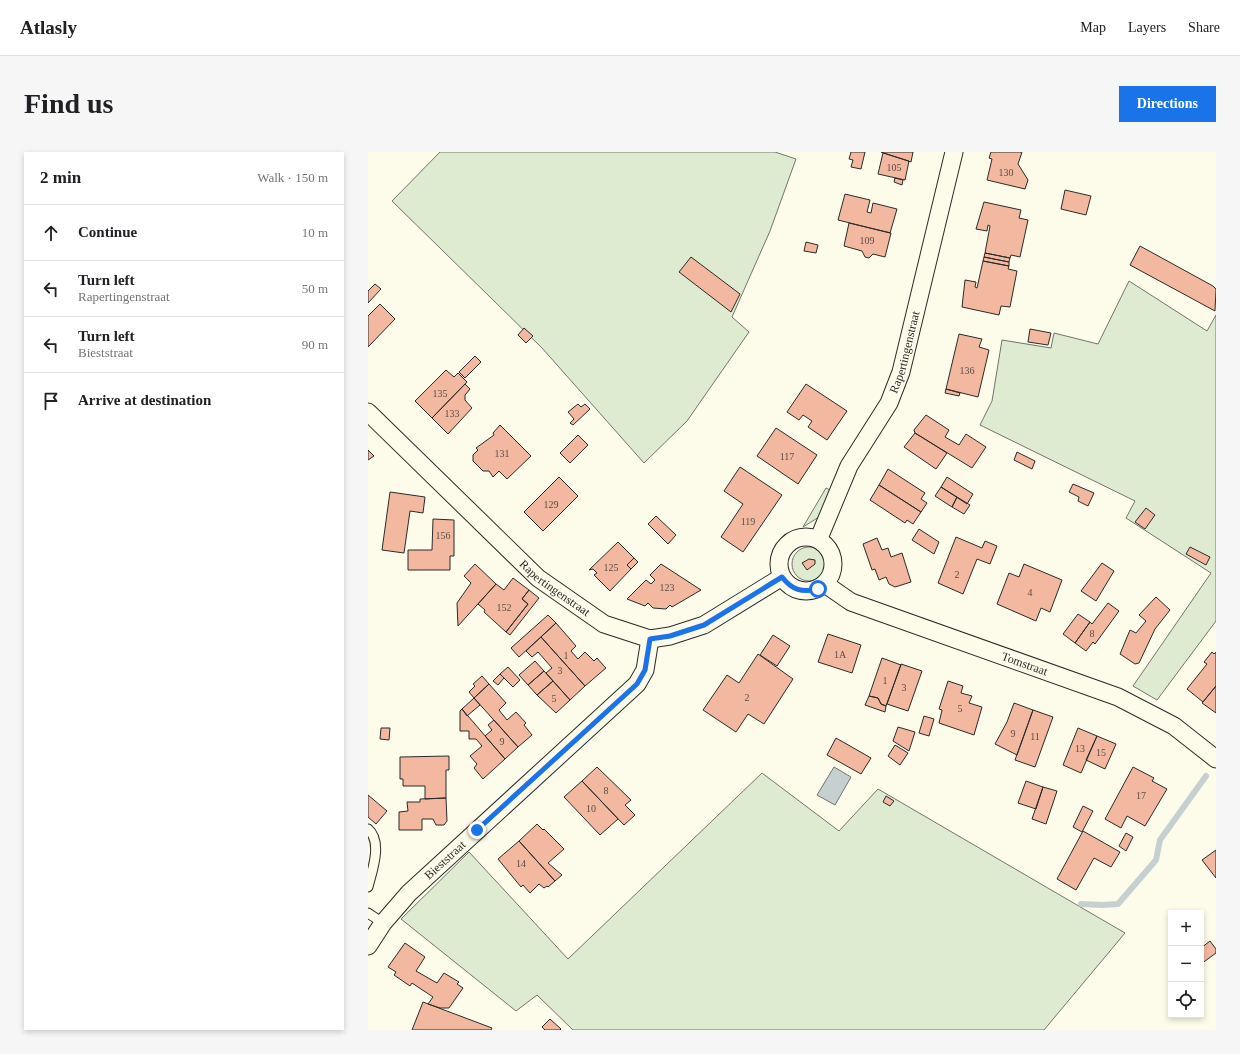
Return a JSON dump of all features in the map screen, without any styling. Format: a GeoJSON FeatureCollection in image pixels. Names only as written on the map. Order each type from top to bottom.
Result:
{"type":"FeatureCollection","features":[{"type":"Feature","properties":{"kind":"street","name":"Rapertingenstraat"},"geometry":{"type":"LineString","coordinates":[[819,538],[850,466],[889,403],[901,372],[954,152]]}},
{"type":"Feature","properties":{"kind":"street","name":"Rapertingenstraat"},"geometry":{"type":"LineString","coordinates":[[368,412],[538,578],[604,624],[650,639],[670,636],[704,625],[782,577]]}},
{"type":"Feature","properties":{"kind":"street"},"geometry":{"type":"LineString","coordinates":[[804,536],[819,538],[828,547],[833,557],[833,571],[825,584],[818,589],[801,591],[788,584],[782,577],[779,568],[779,559],[784,546],[794,539],[804,536]]}},
{"type":"Feature","properties":{"kind":"street","name":"Tomstraat"},"geometry":{"type":"LineString","coordinates":[[825,584],[851,602],[1118,698],[1174,726],[1216,759]]}},
{"type":"Feature","properties":{"kind":"street","name":"Bieststraat"},"geometry":{"type":"LineString","coordinates":[[368,946],[383,923],[409,893],[637,684],[645,670],[650,639]]}},
{"type":"Feature","properties":{"kind":"lane"},"geometry":{"type":"LineString","coordinates":[[368,829],[375,840],[375,852],[368,887]]}},
{"type":"Feature","properties":{"kind":"lane"},"geometry":{"type":"LineString","coordinates":[[368,912],[383,923]]}},
{"type":"Feature","properties":{"kind":"green space"},"geometry":{"type":"Polygon","coordinates":[[[440,152],[775,152],[796,159],[770,231],[732,317],[749,332],[687,421],[644,463],[542,348],[392,201],[440,152]]]}},
{"type":"Feature","properties":{"kind":"green space"},"geometry":{"type":"Polygon","coordinates":[[[1129,281],[1207,331],[1216,315],[1216,621],[1157,700],[1133,686],[1211,573],[1126,518],[1135,501],[980,425],[992,401],[1002,340],[1051,348],[1054,333],[1098,344],[1129,281]]]}},
{"type":"Feature","properties":{"kind":"green space"},"geometry":{"type":"Polygon","coordinates":[[[826,488],[830,490],[819,517],[803,527],[826,488]]]}},
{"type":"Feature","properties":{"kind":"green space"},"geometry":{"type":"Polygon","coordinates":[[[812,547],[819,549],[824,554],[826,564],[824,574],[819,579],[806,581],[799,579],[794,574],[792,561],[794,554],[799,549],[812,547]]]}},
{"type":"Feature","properties":{"kind":"green space"},"geometry":{"type":"Polygon","coordinates":[[[762,773],[839,831],[878,789],[1125,933],[1044,1030],[573,1030],[537,995],[516,1011],[401,919],[469,852],[568,959],[762,773]]]}},
{"type":"Feature","properties":{"kind":"shaded area"},"geometry":{"type":"Polygon","coordinates":[[[834,767],[851,777],[835,805],[817,795],[834,767]]]}},
{"type":"Feature","properties":{"kind":"building"},"geometry":{"type":"Polygon","coordinates":[[[851,152],[865,152],[861,169],[851,167],[853,160],[849,159],[851,152]]]}},
{"type":"Feature","properties":{"kind":"building"},"geometry":{"type":"Polygon","coordinates":[[[881,152],[913,152],[911,162],[881,152]]]}},
{"type":"Feature","properties":{"kind":"building"},"geometry":{"type":"Polygon","coordinates":[[[991,152],[1022,152],[1018,164],[1028,180],[1025,189],[987,180],[992,159],[989,158],[991,152]]]}},
{"type":"Feature","properties":{"kind":"building"},"geometry":{"type":"Polygon","coordinates":[[[883,153],[909,161],[905,180],[878,174],[883,153]]]}},
{"type":"Feature","properties":{"kind":"building"},"geometry":{"type":"Polygon","coordinates":[[[895,178],[903,180],[902,185],[894,182],[895,178]]]}},
{"type":"Feature","properties":{"kind":"building"},"geometry":{"type":"Polygon","coordinates":[[[1065,190],[1091,196],[1086,215],[1061,209],[1065,190]]]}},
{"type":"Feature","properties":{"kind":"building"},"geometry":{"type":"Polygon","coordinates":[[[845,194],[870,200],[867,212],[871,213],[873,203],[897,209],[890,233],[838,220],[845,194]]]}},
{"type":"Feature","properties":{"kind":"building"},"geometry":{"type":"Polygon","coordinates":[[[984,202],[1021,210],[1019,218],[1028,220],[1020,257],[1011,255],[1010,258],[985,253],[990,226],[988,225],[987,231],[976,229],[984,202]]]}},
{"type":"Feature","properties":{"kind":"building"},"geometry":{"type":"Polygon","coordinates":[[[849,223],[891,233],[885,257],[873,254],[869,258],[865,257],[862,251],[844,246],[849,223]]]}},
{"type":"Feature","properties":{"kind":"building"},"geometry":{"type":"Polygon","coordinates":[[[806,242],[818,245],[816,253],[804,251],[806,242]]]}},
{"type":"Feature","properties":{"kind":"building"},"geometry":{"type":"Polygon","coordinates":[[[1140,246],[1213,286],[1216,289],[1215,311],[1130,265],[1140,246]]]}},
{"type":"Feature","properties":{"kind":"building"},"geometry":{"type":"Polygon","coordinates":[[[985,253],[1010,258],[1009,262],[984,257],[985,253]]]}},
{"type":"Feature","properties":{"kind":"building"},"geometry":{"type":"Polygon","coordinates":[[[691,257],[740,294],[731,312],[679,272],[691,257]]]}},
{"type":"Feature","properties":{"kind":"building"},"geometry":{"type":"Polygon","coordinates":[[[984,257],[1009,262],[1009,266],[983,261],[984,257]]]}},
{"type":"Feature","properties":{"kind":"building"},"geometry":{"type":"Polygon","coordinates":[[[983,261],[1009,266],[1008,269],[1017,271],[1010,307],[1001,306],[999,315],[962,307],[965,280],[976,282],[975,287],[977,288],[983,261]]]}},
{"type":"Feature","properties":{"kind":"building"},"geometry":{"type":"Polygon","coordinates":[[[375,284],[381,289],[368,303],[368,291],[375,284]]]}},
{"type":"Feature","properties":{"kind":"building"},"geometry":{"type":"Polygon","coordinates":[[[380,304],[395,319],[368,347],[368,316],[380,304]]]}},
{"type":"Feature","properties":{"kind":"building"},"geometry":{"type":"Polygon","coordinates":[[[524,328],[533,336],[526,343],[518,335],[524,328]]]}},
{"type":"Feature","properties":{"kind":"building"},"geometry":{"type":"Polygon","coordinates":[[[1030,329],[1051,333],[1048,345],[1028,342],[1030,329]]]}},
{"type":"Feature","properties":{"kind":"building"},"geometry":{"type":"Polygon","coordinates":[[[959,334],[982,339],[979,347],[989,350],[978,397],[946,389],[959,334]]]}},
{"type":"Feature","properties":{"kind":"building"},"geometry":{"type":"Polygon","coordinates":[[[475,356],[481,362],[465,378],[459,372],[475,356]]]}},
{"type":"Feature","properties":{"kind":"building"},"geometry":{"type":"Polygon","coordinates":[[[446,370],[454,377],[458,373],[467,382],[432,418],[415,401],[446,370]]]}},
{"type":"Feature","properties":{"kind":"building"},"geometry":{"type":"Polygon","coordinates":[[[465,384],[470,389],[465,395],[465,400],[472,408],[448,434],[432,418],[465,384]]]}},
{"type":"Feature","properties":{"kind":"building"},"geometry":{"type":"Polygon","coordinates":[[[806,384],[847,411],[827,440],[808,427],[812,421],[803,415],[799,420],[787,412],[806,384]]]}},
{"type":"Feature","properties":{"kind":"building"},"geometry":{"type":"Polygon","coordinates":[[[946,389],[960,393],[959,396],[945,393],[946,389]]]}},
{"type":"Feature","properties":{"kind":"building"},"geometry":{"type":"Polygon","coordinates":[[[578,404],[581,407],[585,404],[590,409],[573,425],[570,423],[574,419],[568,412],[578,404]]]}},
{"type":"Feature","properties":{"kind":"building"},"geometry":{"type":"Polygon","coordinates":[[[926,415],[949,430],[945,437],[959,445],[966,434],[986,447],[972,468],[915,433],[914,430],[926,415]]]}},
{"type":"Feature","properties":{"kind":"building"},"geometry":{"type":"Polygon","coordinates":[[[500,425],[531,456],[507,479],[499,471],[493,477],[489,471],[483,471],[473,461],[473,455],[478,450],[476,448],[494,435],[493,433],[500,425]]]}},
{"type":"Feature","properties":{"kind":"building"},"geometry":{"type":"Polygon","coordinates":[[[776,428],[817,455],[798,484],[757,456],[776,428]]]}},
{"type":"Feature","properties":{"kind":"building"},"geometry":{"type":"Polygon","coordinates":[[[915,433],[947,453],[936,469],[904,447],[915,433]]]}},
{"type":"Feature","properties":{"kind":"building"},"geometry":{"type":"Polygon","coordinates":[[[578,435],[588,445],[570,463],[560,453],[578,435]]]}},
{"type":"Feature","properties":{"kind":"building"},"geometry":{"type":"Polygon","coordinates":[[[368,450],[374,456],[368,460],[368,450]]]}},
{"type":"Feature","properties":{"kind":"building"},"geometry":{"type":"Polygon","coordinates":[[[1017,452],[1035,461],[1032,469],[1014,460],[1017,452]]]}},
{"type":"Feature","properties":{"kind":"building"},"geometry":{"type":"Polygon","coordinates":[[[740,467],[782,495],[743,552],[721,537],[743,504],[724,491],[740,467]]]}},
{"type":"Feature","properties":{"kind":"building"},"geometry":{"type":"Polygon","coordinates":[[[888,469],[925,493],[921,499],[927,503],[921,512],[879,485],[888,469]]]}},
{"type":"Feature","properties":{"kind":"building"},"geometry":{"type":"Polygon","coordinates":[[[559,477],[578,496],[543,531],[524,512],[559,477]]]}},
{"type":"Feature","properties":{"kind":"building"},"geometry":{"type":"Polygon","coordinates":[[[947,477],[973,494],[967,504],[941,487],[947,477]]]}},
{"type":"Feature","properties":{"kind":"building"},"geometry":{"type":"Polygon","coordinates":[[[1073,484],[1094,493],[1088,506],[1078,501],[1079,497],[1069,492],[1073,484]]]}},
{"type":"Feature","properties":{"kind":"building"},"geometry":{"type":"Polygon","coordinates":[[[879,485],[921,512],[913,524],[907,520],[905,523],[870,500],[879,485]]]}},
{"type":"Feature","properties":{"kind":"building"},"geometry":{"type":"Polygon","coordinates":[[[941,487],[957,497],[952,507],[935,496],[941,487]]]}},
{"type":"Feature","properties":{"kind":"building"},"geometry":{"type":"Polygon","coordinates":[[[390,492],[425,497],[423,513],[410,511],[404,553],[382,550],[390,492]]]}},
{"type":"Feature","properties":{"kind":"building"},"geometry":{"type":"Polygon","coordinates":[[[957,497],[970,505],[964,514],[952,507],[957,497]]]}},
{"type":"Feature","properties":{"kind":"building"},"geometry":{"type":"Polygon","coordinates":[[[1146,508],[1155,515],[1145,529],[1135,522],[1146,508]]]}},
{"type":"Feature","properties":{"kind":"building"},"geometry":{"type":"Polygon","coordinates":[[[656,516],[676,535],[668,544],[648,524],[656,516]]]}},
{"type":"Feature","properties":{"kind":"building"},"geometry":{"type":"Polygon","coordinates":[[[433,519],[454,520],[454,556],[450,556],[450,570],[408,570],[408,550],[432,550],[433,519]]]}},
{"type":"Feature","properties":{"kind":"building"},"geometry":{"type":"Polygon","coordinates":[[[919,529],[939,542],[934,554],[912,540],[919,529]]]}},
{"type":"Feature","properties":{"kind":"building"},"geometry":{"type":"Polygon","coordinates":[[[956,537],[982,548],[985,541],[997,546],[990,564],[977,559],[963,594],[938,583],[956,537]]]}},
{"type":"Feature","properties":{"kind":"building"},"geometry":{"type":"Polygon","coordinates":[[[877,538],[882,550],[888,548],[891,557],[902,553],[911,582],[895,587],[889,584],[886,577],[879,580],[875,569],[872,570],[863,544],[877,538]]]}},
{"type":"Feature","properties":{"kind":"building"},"geometry":{"type":"Polygon","coordinates":[[[618,542],[634,558],[627,565],[631,569],[610,591],[594,575],[597,573],[593,569],[589,570],[618,542]]]}},
{"type":"Feature","properties":{"kind":"building"},"geometry":{"type":"Polygon","coordinates":[[[1190,547],[1210,557],[1206,565],[1186,554],[1190,547]]]}},
{"type":"Feature","properties":{"kind":"building"},"geometry":{"type":"Polygon","coordinates":[[[634,558],[638,562],[631,569],[627,565],[634,558]]]}},
{"type":"Feature","properties":{"kind":"building"},"geometry":{"type":"Polygon","coordinates":[[[809,559],[815,560],[815,564],[807,570],[802,563],[809,559]]]}},
{"type":"Feature","properties":{"kind":"building"},"geometry":{"type":"Polygon","coordinates":[[[1102,563],[1114,571],[1096,601],[1081,591],[1102,563]]]}},
{"type":"Feature","properties":{"kind":"building"},"geometry":{"type":"Polygon","coordinates":[[[475,564],[496,584],[458,626],[457,603],[471,583],[464,576],[475,564]]]}},
{"type":"Feature","properties":{"kind":"building"},"geometry":{"type":"Polygon","coordinates":[[[661,564],[701,590],[672,607],[670,605],[666,609],[653,608],[648,603],[645,606],[627,599],[646,580],[651,584],[655,580],[650,575],[661,564]]]}},
{"type":"Feature","properties":{"kind":"building"},"geometry":{"type":"Polygon","coordinates":[[[1024,564],[1062,580],[1050,612],[1041,608],[1036,621],[997,604],[1009,573],[1019,577],[1024,564]]]}},
{"type":"Feature","properties":{"kind":"building"},"geometry":{"type":"Polygon","coordinates":[[[513,578],[529,590],[522,599],[528,604],[506,632],[484,612],[485,610],[478,604],[496,584],[504,590],[513,578]]]}},
{"type":"Feature","properties":{"kind":"building"},"geometry":{"type":"Polygon","coordinates":[[[529,590],[539,598],[510,635],[506,632],[528,604],[522,599],[529,590]]]}},
{"type":"Feature","properties":{"kind":"building"},"geometry":{"type":"Polygon","coordinates":[[[1156,597],[1170,610],[1155,629],[1139,663],[1135,664],[1120,654],[1130,630],[1136,633],[1146,621],[1139,615],[1156,597]]]}},
{"type":"Feature","properties":{"kind":"building"},"geometry":{"type":"Polygon","coordinates":[[[1108,603],[1119,611],[1095,644],[1093,642],[1086,651],[1075,643],[1090,622],[1092,624],[1108,603]]]}},
{"type":"Feature","properties":{"kind":"building"},"geometry":{"type":"Polygon","coordinates":[[[1078,614],[1090,622],[1075,643],[1063,634],[1078,614]]]}},
{"type":"Feature","properties":{"kind":"building"},"geometry":{"type":"Polygon","coordinates":[[[548,615],[556,623],[519,657],[511,648],[548,615]]]}},
{"type":"Feature","properties":{"kind":"building"},"geometry":{"type":"Polygon","coordinates":[[[556,623],[576,646],[571,651],[578,659],[585,652],[594,661],[597,658],[606,668],[585,686],[541,637],[556,623]]]}},
{"type":"Feature","properties":{"kind":"building"},"geometry":{"type":"Polygon","coordinates":[[[828,634],[861,645],[852,673],[818,662],[828,634]]]}},
{"type":"Feature","properties":{"kind":"building"},"geometry":{"type":"Polygon","coordinates":[[[773,635],[790,646],[777,666],[760,655],[773,635]]]}},
{"type":"Feature","properties":{"kind":"building"},"geometry":{"type":"Polygon","coordinates":[[[541,637],[585,686],[570,700],[546,673],[552,668],[538,652],[532,657],[526,651],[541,637]]]}},
{"type":"Feature","properties":{"kind":"building"},"geometry":{"type":"Polygon","coordinates":[[[1212,652],[1214,654],[1216,652],[1216,686],[1203,702],[1187,689],[1207,664],[1204,662],[1212,652]]]}},
{"type":"Feature","properties":{"kind":"building"},"geometry":{"type":"Polygon","coordinates":[[[758,654],[793,679],[764,724],[748,714],[736,732],[703,710],[727,675],[739,683],[758,654]]]}},
{"type":"Feature","properties":{"kind":"building"},"geometry":{"type":"Polygon","coordinates":[[[882,658],[901,665],[886,706],[881,704],[878,698],[869,696],[882,658]]]}},
{"type":"Feature","properties":{"kind":"building"},"geometry":{"type":"Polygon","coordinates":[[[535,661],[544,671],[528,685],[519,675],[535,661]]]}},
{"type":"Feature","properties":{"kind":"building"},"geometry":{"type":"Polygon","coordinates":[[[901,664],[922,671],[908,711],[887,704],[901,664]]]}},
{"type":"Feature","properties":{"kind":"building"},"geometry":{"type":"Polygon","coordinates":[[[508,667],[520,680],[513,687],[500,674],[508,667]]]}},
{"type":"Feature","properties":{"kind":"building"},"geometry":{"type":"Polygon","coordinates":[[[544,671],[553,681],[537,695],[528,685],[544,671]]]}},
{"type":"Feature","properties":{"kind":"building"},"geometry":{"type":"Polygon","coordinates":[[[500,674],[504,678],[498,685],[493,681],[500,674]]]}},
{"type":"Feature","properties":{"kind":"building"},"geometry":{"type":"Polygon","coordinates":[[[482,676],[489,684],[474,698],[469,692],[475,686],[473,684],[482,676]]]}},
{"type":"Feature","properties":{"kind":"building"},"geometry":{"type":"Polygon","coordinates":[[[553,681],[570,700],[556,713],[537,695],[553,681]]]}},
{"type":"Feature","properties":{"kind":"building"},"geometry":{"type":"Polygon","coordinates":[[[948,681],[963,686],[961,693],[972,696],[969,703],[982,707],[974,735],[939,723],[942,710],[939,709],[948,681]]]}},
{"type":"Feature","properties":{"kind":"building"},"geometry":{"type":"Polygon","coordinates":[[[489,684],[506,703],[499,710],[507,720],[516,712],[526,723],[524,725],[532,735],[518,747],[474,698],[489,684]]]}},
{"type":"Feature","properties":{"kind":"building"},"geometry":{"type":"Polygon","coordinates":[[[1216,686],[1216,713],[1202,703],[1216,686]]]}},
{"type":"Feature","properties":{"kind":"building"},"geometry":{"type":"Polygon","coordinates":[[[869,696],[878,698],[881,704],[886,706],[885,712],[865,705],[869,696]]]}},
{"type":"Feature","properties":{"kind":"building"},"geometry":{"type":"Polygon","coordinates":[[[474,698],[480,705],[467,716],[462,709],[474,698]]]}},
{"type":"Feature","properties":{"kind":"building"},"geometry":{"type":"Polygon","coordinates":[[[1014,703],[1033,710],[1017,755],[995,744],[1007,722],[1014,703]]]}},
{"type":"Feature","properties":{"kind":"building"},"geometry":{"type":"Polygon","coordinates":[[[462,709],[505,759],[483,779],[474,768],[477,764],[470,756],[482,746],[476,739],[469,739],[469,731],[460,731],[460,711],[462,709]]]}},
{"type":"Feature","properties":{"kind":"building"},"geometry":{"type":"Polygon","coordinates":[[[1033,710],[1053,717],[1035,767],[1015,760],[1033,710]]]}},
{"type":"Feature","properties":{"kind":"building"},"geometry":{"type":"Polygon","coordinates":[[[924,716],[934,719],[929,736],[919,733],[924,716]]]}},
{"type":"Feature","properties":{"kind":"building"},"geometry":{"type":"Polygon","coordinates":[[[494,720],[518,747],[505,759],[485,736],[492,730],[488,725],[494,720]]]}},
{"type":"Feature","properties":{"kind":"building"},"geometry":{"type":"Polygon","coordinates":[[[898,727],[915,732],[909,751],[893,741],[898,727]]]}},
{"type":"Feature","properties":{"kind":"building"},"geometry":{"type":"Polygon","coordinates":[[[381,728],[390,728],[389,740],[380,739],[381,728]]]}},
{"type":"Feature","properties":{"kind":"building"},"geometry":{"type":"Polygon","coordinates":[[[1078,728],[1097,736],[1081,773],[1063,765],[1078,728]]]}},
{"type":"Feature","properties":{"kind":"building"},"geometry":{"type":"Polygon","coordinates":[[[1097,736],[1116,744],[1105,769],[1086,760],[1097,736]]]}},
{"type":"Feature","properties":{"kind":"building"},"geometry":{"type":"Polygon","coordinates":[[[836,738],[871,758],[861,774],[827,755],[836,738]]]}},
{"type":"Feature","properties":{"kind":"building"},"geometry":{"type":"Polygon","coordinates":[[[895,745],[908,753],[900,765],[888,756],[895,745]]]}},
{"type":"Feature","properties":{"kind":"building"},"geometry":{"type":"Polygon","coordinates":[[[449,756],[449,770],[446,770],[446,798],[425,799],[425,786],[403,786],[403,779],[400,779],[400,757],[449,756]]]}},
{"type":"Feature","properties":{"kind":"building"},"geometry":{"type":"Polygon","coordinates":[[[597,767],[631,800],[625,805],[635,815],[624,825],[582,781],[597,767]]]}},
{"type":"Feature","properties":{"kind":"building"},"geometry":{"type":"Polygon","coordinates":[[[1133,767],[1154,778],[1152,781],[1167,789],[1145,826],[1127,816],[1121,828],[1105,819],[1133,767]]]}},
{"type":"Feature","properties":{"kind":"building"},"geometry":{"type":"Polygon","coordinates":[[[582,781],[618,819],[600,835],[564,797],[582,781]]]}},
{"type":"Feature","properties":{"kind":"building"},"geometry":{"type":"Polygon","coordinates":[[[1026,781],[1043,787],[1036,809],[1018,803],[1026,781]]]}},
{"type":"Feature","properties":{"kind":"building"},"geometry":{"type":"Polygon","coordinates":[[[1043,787],[1057,791],[1046,824],[1032,819],[1043,787]]]}},
{"type":"Feature","properties":{"kind":"building"},"geometry":{"type":"Polygon","coordinates":[[[368,795],[387,811],[376,824],[368,817],[368,795]]]}},
{"type":"Feature","properties":{"kind":"building"},"geometry":{"type":"Polygon","coordinates":[[[886,796],[894,801],[890,806],[883,802],[886,796]]]}},
{"type":"Feature","properties":{"kind":"building"},"geometry":{"type":"Polygon","coordinates":[[[446,798],[447,821],[444,825],[436,825],[433,819],[422,819],[422,830],[399,830],[399,812],[408,811],[407,802],[420,802],[420,799],[446,798]]]}},
{"type":"Feature","properties":{"kind":"building"},"geometry":{"type":"Polygon","coordinates":[[[1083,806],[1093,811],[1082,832],[1073,827],[1083,806]]]}},
{"type":"Feature","properties":{"kind":"building"},"geometry":{"type":"Polygon","coordinates":[[[537,824],[564,849],[548,863],[562,875],[555,881],[519,841],[537,824]]]}},
{"type":"Feature","properties":{"kind":"building"},"geometry":{"type":"Polygon","coordinates":[[[1083,831],[1120,852],[1111,867],[1094,858],[1076,890],[1057,879],[1083,831]]]}},
{"type":"Feature","properties":{"kind":"building"},"geometry":{"type":"Polygon","coordinates":[[[1126,833],[1133,837],[1126,851],[1119,846],[1126,833]]]}},
{"type":"Feature","properties":{"kind":"building"},"geometry":{"type":"Polygon","coordinates":[[[519,841],[555,881],[548,887],[547,886],[544,888],[539,884],[530,893],[523,885],[521,887],[498,859],[519,841]]]}},
{"type":"Feature","properties":{"kind":"building"},"geometry":{"type":"Polygon","coordinates":[[[1216,850],[1216,878],[1202,860],[1216,850]]]}},
{"type":"Feature","properties":{"kind":"building"},"geometry":{"type":"Polygon","coordinates":[[[1210,941],[1216,949],[1216,953],[1204,962],[1204,946],[1210,941]]]}},
{"type":"Feature","properties":{"kind":"building"},"geometry":{"type":"Polygon","coordinates":[[[405,943],[425,957],[416,971],[437,983],[444,973],[459,982],[457,984],[463,988],[449,1008],[440,1008],[428,1004],[433,997],[412,983],[410,986],[394,975],[396,972],[388,967],[405,943]]]}},
{"type":"Feature","properties":{"kind":"building"},"geometry":{"type":"Polygon","coordinates":[[[423,1002],[492,1028],[491,1030],[412,1030],[423,1002]]]}},
{"type":"Feature","properties":{"kind":"building"},"geometry":{"type":"Polygon","coordinates":[[[550,1019],[561,1029],[560,1030],[545,1030],[542,1027],[550,1019]]]}},
{"type":"Feature","properties":{"kind":"waterway"},"geometry":{"type":"LineString","coordinates":[[1081,904],[1118,904],[1156,860],[1160,840],[1206,776]]}},
{"type":"Feature","properties":{"kind":"route"},"geometry":{"type":"LineString","coordinates":[[477,830],[637,684],[645,670],[650,639],[670,636],[704,625],[782,577],[792,588],[801,591],[818,589]]}}]}
